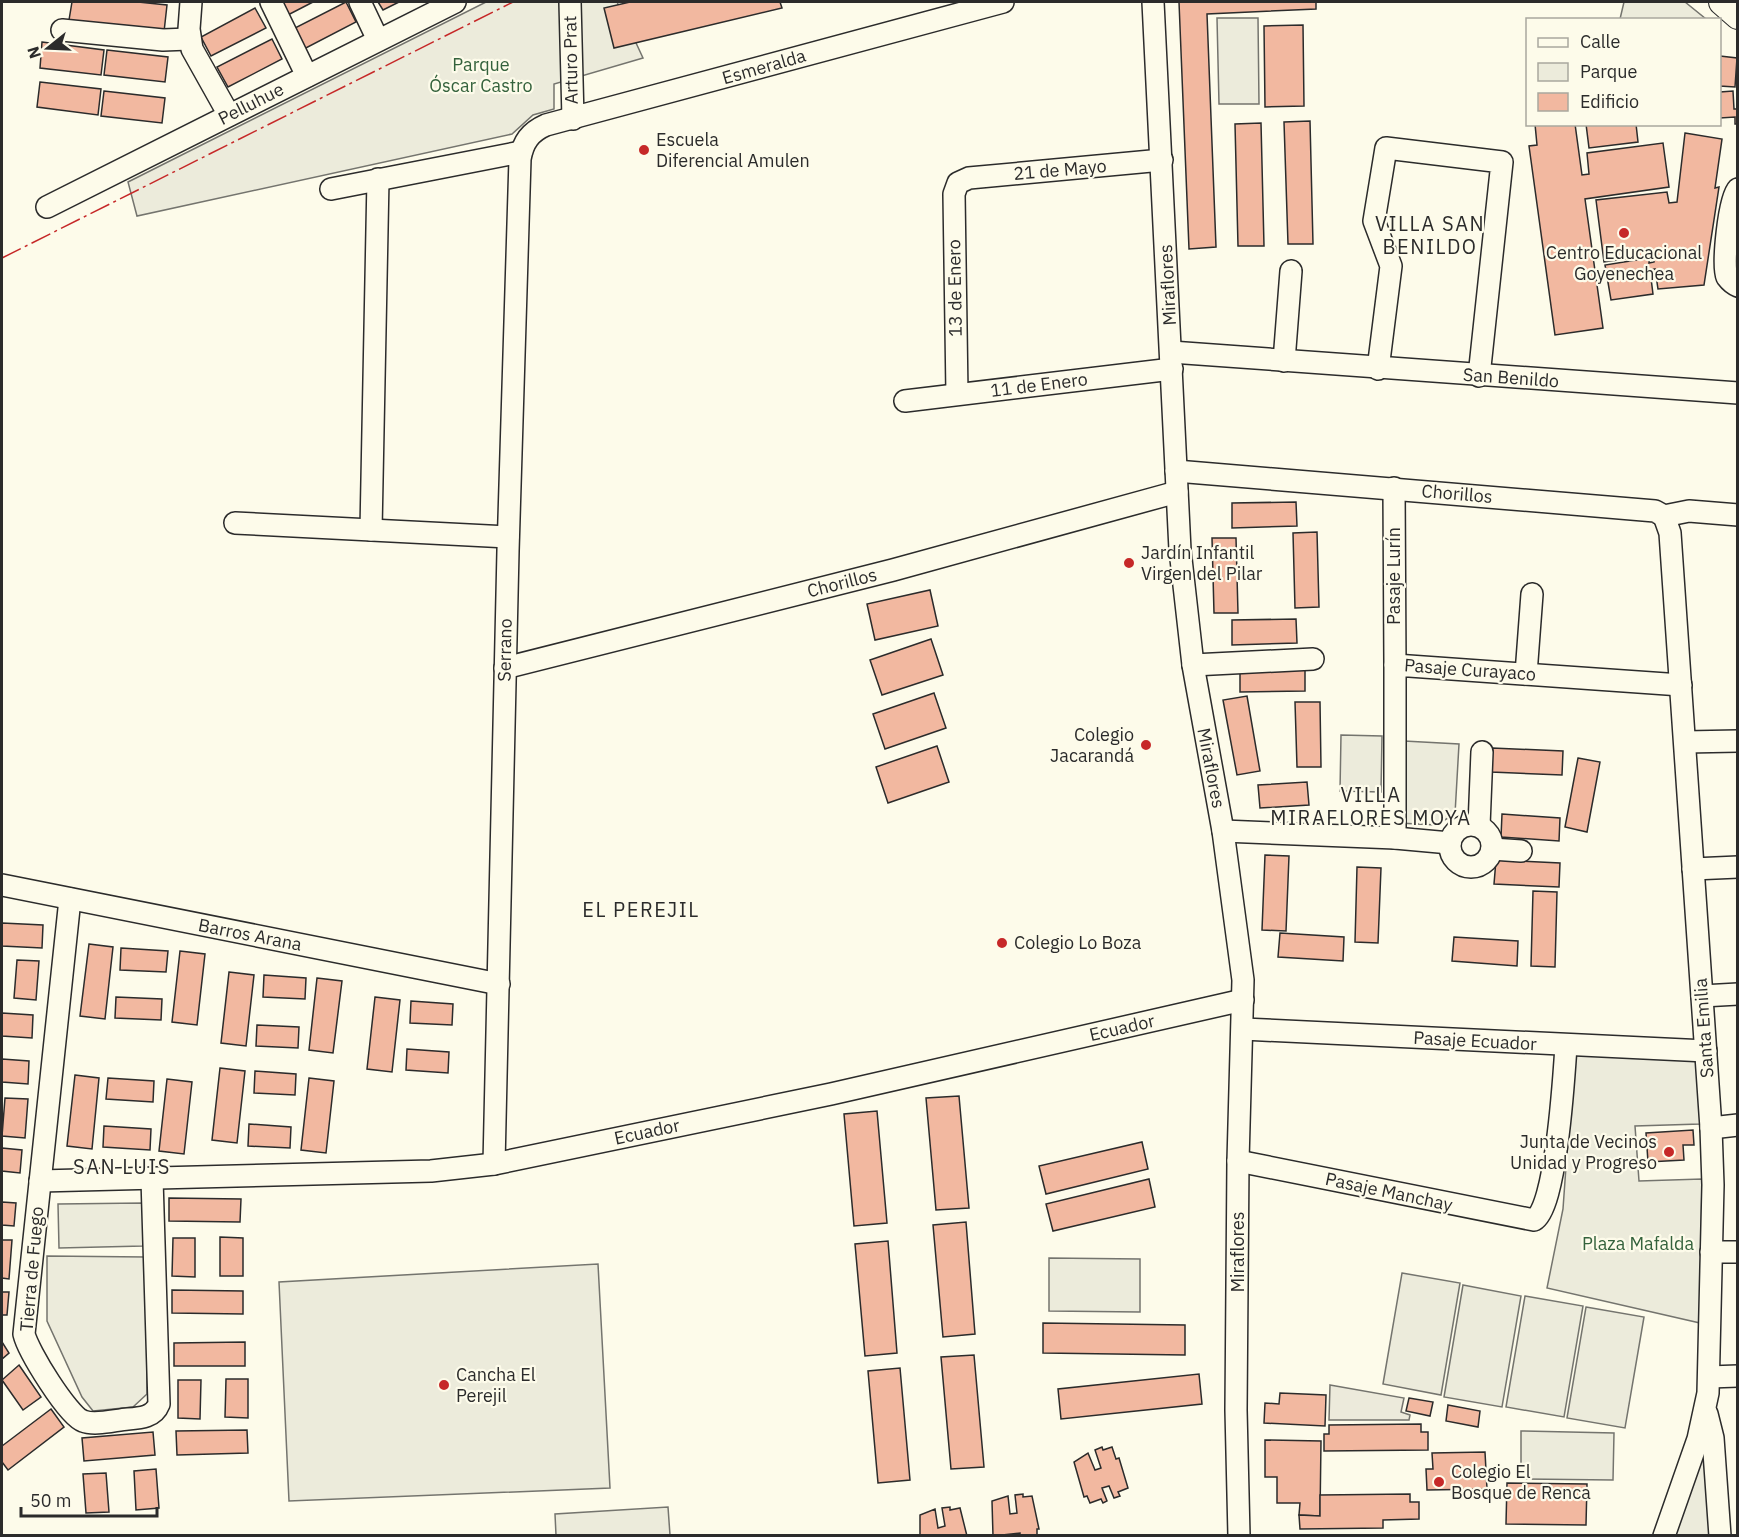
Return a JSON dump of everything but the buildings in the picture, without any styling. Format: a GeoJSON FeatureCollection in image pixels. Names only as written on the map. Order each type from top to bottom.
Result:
{"type":"FeatureCollection","features":[{"type":"Feature","properties":{"kind":"main road"},"geometry":{"type":"LineString","coordinates":[[1722,2],[1737,16]]}},
{"type":"Feature","properties":{"kind":"street"},"geometry":{"type":"LineString","coordinates":[[191,2],[189,39],[192,49],[229,115]]}},
{"type":"Feature","properties":{"kind":"street"},"geometry":{"type":"LineString","coordinates":[[271,2],[307,76]]}},
{"type":"Feature","properties":{"kind":"street"},"geometry":{"type":"LineString","coordinates":[[360,2],[378,40]]}},
{"type":"Feature","properties":{"kind":"street","name":"Pelluhue"},"geometry":{"type":"LineString","coordinates":[[47,207],[455,2]]}},
{"type":"Feature","properties":{"kind":"street","name":"Arturo Prat"},"geometry":{"type":"LineString","coordinates":[[570,2],[573,118]]}},
{"type":"Feature","properties":{"kind":"street","name":"Esmeralda"},"geometry":{"type":"LineString","coordinates":[[331,189],[524,145],[539,128],[1004,2]]}},
{"type":"Feature","properties":{"kind":"street","name":"Miraflores"},"geometry":{"type":"LineString","coordinates":[[1153,2],[1176,481],[1193,665],[1223,831],[1241,954],[1243,1029],[1238,1161],[1236,1410],[1239,1536]]}},
{"type":"Feature","properties":{"kind":"street"},"geometry":{"type":"LineString","coordinates":[[62,30],[163,40],[189,39]]}},
{"type":"Feature","properties":{"kind":"street","name":"Serrano"},"geometry":{"type":"LineString","coordinates":[[494,1164],[508,537],[524,145]]}},
{"type":"Feature","properties":{"kind":"street"},"geometry":{"type":"LineString","coordinates":[[1378,369],[1391,266],[1374,221],[1386,148],[1502,162],[1479,376]]}},
{"type":"Feature","properties":{"kind":"street","name":"21 de Mayo"},"geometry":{"type":"LineString","coordinates":[[958,183],[969,178],[1162,160]]}},
{"type":"Feature","properties":{"kind":"street"},"geometry":{"type":"LineString","coordinates":[[371,530],[378,179]]}},
{"type":"Feature","properties":{"kind":"street","name":"13 de Enero"},"geometry":{"type":"LineString","coordinates":[[957,394],[954,194],[958,183]]}},
{"type":"Feature","properties":{"kind":"street"},"geometry":{"type":"LineString","coordinates":[[1734,284],[1726,270],[1731,200],[1737,189]]}},
{"type":"Feature","properties":{"kind":"street"},"geometry":{"type":"LineString","coordinates":[[1284,361],[1291,271]]}},
{"type":"Feature","properties":{"kind":"street","name":"San Benildo"},"geometry":{"type":"LineString","coordinates":[[1172,361],[1284,361],[1737,393]]}},
{"type":"Feature","properties":{"kind":"street","name":"11 de Enero"},"geometry":{"type":"LineString","coordinates":[[905,401],[1172,361]]}},
{"type":"Feature","properties":{"kind":"street","name":"Chorillos"},"geometry":{"type":"LineString","coordinates":[[505,668],[893,570],[1176,481],[1394,488],[1655,511],[1664,516],[1689,511],[1737,515]]}},
{"type":"Feature","properties":{"kind":"street","name":"Pasaje Lurín"},"geometry":{"type":"LineString","coordinates":[[1394,488],[1395,665]]}},
{"type":"Feature","properties":{"kind":"street","name":"Santa Emilia"},"geometry":{"type":"LineString","coordinates":[[1664,516],[1670,532],[1711,1128],[1709,1377],[1698,1439],[1664,1536]]}},
{"type":"Feature","properties":{"kind":"street"},"geometry":{"type":"LineString","coordinates":[[235,523],[508,537]]}},
{"type":"Feature","properties":{"kind":"street"},"geometry":{"type":"LineString","coordinates":[[1527,674],[1532,594]]}},
{"type":"Feature","properties":{"kind":"street"},"geometry":{"type":"LineString","coordinates":[[1193,665],[1313,659]]}},
{"type":"Feature","properties":{"kind":"street","name":"Pasaje Curayaco"},"geometry":{"type":"LineString","coordinates":[[1395,838],[1395,665],[1681,685]]}},
{"type":"Feature","properties":{"kind":"street"},"geometry":{"type":"LineString","coordinates":[[1685,742],[1737,741]]}},
{"type":"Feature","properties":{"kind":"street"},"geometry":{"type":"LineString","coordinates":[[1479,826],[1482,752]]}},
{"type":"Feature","properties":{"kind":"street"},"geometry":{"type":"LineString","coordinates":[[1479,826],[1485,831],[1492,849],[1482,865],[1467,866],[1457,863],[1451,852],[1450,843],[1457,831],[1464,827],[1479,826]]}},
{"type":"Feature","properties":{"kind":"street"},"geometry":{"type":"LineString","coordinates":[[1223,831],[1395,838],[1450,843]]}},
{"type":"Feature","properties":{"kind":"street"},"geometry":{"type":"LineString","coordinates":[[1492,849],[1521,851]]}},
{"type":"Feature","properties":{"kind":"street"},"geometry":{"type":"LineString","coordinates":[[1693,869],[1737,867]]}},
{"type":"Feature","properties":{"kind":"street","name":"Barros Arana"},"geometry":{"type":"LineString","coordinates":[[2,885],[498,984]]}},
{"type":"Feature","properties":{"kind":"street","name":"Tierra de Fuego"},"geometry":{"type":"LineString","coordinates":[[70,899],[24,1334],[33,1358],[70,1410],[78,1419],[88,1423],[141,1418],[152,1414],[159,1404],[152,1179]]}},
{"type":"Feature","properties":{"kind":"street"},"geometry":{"type":"LineString","coordinates":[[1702,996],[1737,994]]}},
{"type":"Feature","properties":{"kind":"street","name":"Ecuador"},"geometry":{"type":"LineString","coordinates":[[39,1181],[431,1171],[494,1164],[864,1087],[1243,1000]]}},
{"type":"Feature","properties":{"kind":"street","name":"Pasaje Ecuador"},"geometry":{"type":"LineString","coordinates":[[1243,1029],[1706,1051]]}},
{"type":"Feature","properties":{"kind":"street","name":"Pasaje Manchay"},"geometry":{"type":"LineString","coordinates":[[1238,1161],[1528,1221],[1539,1218],[1544,1209],[1556,1154],[1566,1046]]}},
{"type":"Feature","properties":{"kind":"street"},"geometry":{"type":"LineString","coordinates":[[1711,1128],[1737,1125]]}},
{"type":"Feature","properties":{"kind":"street"},"geometry":{"type":"LineString","coordinates":[[1711,1252],[1737,1252]]}},
{"type":"Feature","properties":{"kind":"street"},"geometry":{"type":"LineString","coordinates":[[1709,1377],[1737,1376]]}},
{"type":"Feature","properties":{"kind":"street"},"geometry":{"type":"LineString","coordinates":[[1705,1409],[1713,1438],[1720,1536]]}},
{"type":"Feature","properties":{"kind":"green space","name":"Parque Óscar Castro"},"geometry":{"type":"Polygon","coordinates":[[[486,2],[617,2],[643,58],[554,84],[554,109],[533,115],[512,134],[137,216],[128,182],[486,2]]]}},
{"type":"Feature","properties":{"kind":"green space"},"geometry":{"type":"Polygon","coordinates":[[[1624,2],[1685,2],[1705,18],[1620,18],[1624,2]]]}},
{"type":"Feature","properties":{"kind":"green space"},"geometry":{"type":"Polygon","coordinates":[[[1217,18],[1258,18],[1259,104],[1219,104],[1217,18]]]}},
{"type":"Feature","properties":{"kind":"green space"},"geometry":{"type":"Polygon","coordinates":[[[1341,735],[1382,736],[1381,792],[1340,791],[1341,735]]]}},
{"type":"Feature","properties":{"kind":"green space"},"geometry":{"type":"Polygon","coordinates":[[[1404,741],[1459,744],[1455,814],[1436,825],[1399,823],[1404,741]]]}},
{"type":"Feature","properties":{"kind":"green space","name":"Plaza Mafalda"},"geometry":{"type":"Polygon","coordinates":[[[1574,1054],[1697,1061],[1700,1124],[1635,1126],[1639,1181],[1702,1179],[1700,1323],[1547,1288],[1563,1209],[1574,1054]]]}},
{"type":"Feature","properties":{"kind":"green space"},"geometry":{"type":"Polygon","coordinates":[[[143,1203],[143,1246],[59,1248],[58,1204],[143,1203]]]}},
{"type":"Feature","properties":{"kind":"green space"},"geometry":{"type":"Polygon","coordinates":[[[47,1256],[146,1257],[147,1394],[133,1407],[93,1411],[82,1397],[47,1321],[47,1256]]]}},
{"type":"Feature","properties":{"kind":"green space"},"geometry":{"type":"Polygon","coordinates":[[[1049,1258],[1140,1259],[1140,1312],[1049,1311],[1049,1258]]]}},
{"type":"Feature","properties":{"kind":"green space","name":"Cancha El Perejil"},"geometry":{"type":"Polygon","coordinates":[[[598,1264],[610,1488],[289,1501],[279,1282],[598,1264]]]}},
{"type":"Feature","properties":{"kind":"green space"},"geometry":{"type":"Polygon","coordinates":[[[1402,1273],[1460,1283],[1441,1395],[1383,1384],[1402,1273]]]}},
{"type":"Feature","properties":{"kind":"green space"},"geometry":{"type":"Polygon","coordinates":[[[1463,1285],[1521,1296],[1502,1407],[1444,1397],[1463,1285]]]}},
{"type":"Feature","properties":{"kind":"green space"},"geometry":{"type":"Polygon","coordinates":[[[1525,1296],[1583,1306],[1564,1417],[1506,1407],[1525,1296]]]}},
{"type":"Feature","properties":{"kind":"green space"},"geometry":{"type":"Polygon","coordinates":[[[1586,1307],[1644,1317],[1625,1428],[1567,1418],[1586,1307]]]}},
{"type":"Feature","properties":{"kind":"green space"},"geometry":{"type":"Polygon","coordinates":[[[1521,1431],[1614,1433],[1613,1480],[1521,1479],[1521,1431]]]}},
{"type":"Feature","properties":{"kind":"green space"},"geometry":{"type":"Polygon","coordinates":[[[1710,1438],[1718,1535],[1673,1535],[1710,1438]]]}},
{"type":"Feature","properties":{"kind":"green space"},"geometry":{"type":"Polygon","coordinates":[[[668,1507],[670,1535],[556,1535],[555,1514],[668,1507]]]}},
{"type":"Feature","properties":{"kind":"shaded area"},"geometry":{"type":"Polygon","coordinates":[[[1330,1385],[1404,1398],[1401,1412],[1410,1415],[1409,1420],[1329,1420],[1330,1385]]]}},
{"type":"Feature","properties":{"kind":"power"},"geometry":{"type":"LineString","coordinates":[[2,258],[513,2]]}},
{"type":"Feature","properties":{"kind":"place","name":"Escuela Diferencial Amulen"},"geometry":{"type":"Point","coordinates":[644,150]}},
{"type":"Feature","properties":{"kind":"place","name":"Centro Educacional Goyenechea"},"geometry":{"type":"Point","coordinates":[1624,233]}},
{"type":"Feature","properties":{"kind":"place","name":"Jardín Infantil Virgen del Pilar"},"geometry":{"type":"Point","coordinates":[1129,563]}},
{"type":"Feature","properties":{"kind":"place","name":"Colegio Jacarandá"},"geometry":{"type":"Point","coordinates":[1146,745]}},
{"type":"Feature","properties":{"kind":"place","name":"Colegio Lo Boza"},"geometry":{"type":"Point","coordinates":[1002,943]}},
{"type":"Feature","properties":{"kind":"place","name":"Junta de Vecinos Unidad y Progreso"},"geometry":{"type":"Point","coordinates":[1669,1152]}},
{"type":"Feature","properties":{"kind":"place","name":"Cancha El Perejil"},"geometry":{"type":"Point","coordinates":[444,1385]}},
{"type":"Feature","properties":{"kind":"place","name":"Colegio El Bosque de Renca"},"geometry":{"type":"Point","coordinates":[1439,1482]}},
{"type":"Feature","properties":{"kind":"district","name":"VILLA SAN BENILDO"},"geometry":{"type":"Point","coordinates":[1430,236]}},
{"type":"Feature","properties":{"kind":"district","name":"VILLA MIRAFLORES MOYA"},"geometry":{"type":"Point","coordinates":[1371,806]}},
{"type":"Feature","properties":{"kind":"district","name":"EL PEREJIL"},"geometry":{"type":"Point","coordinates":[641,910]}},
{"type":"Feature","properties":{"kind":"district","name":"SAN LUIS"},"geometry":{"type":"Point","coordinates":[122,1167]}}]}
